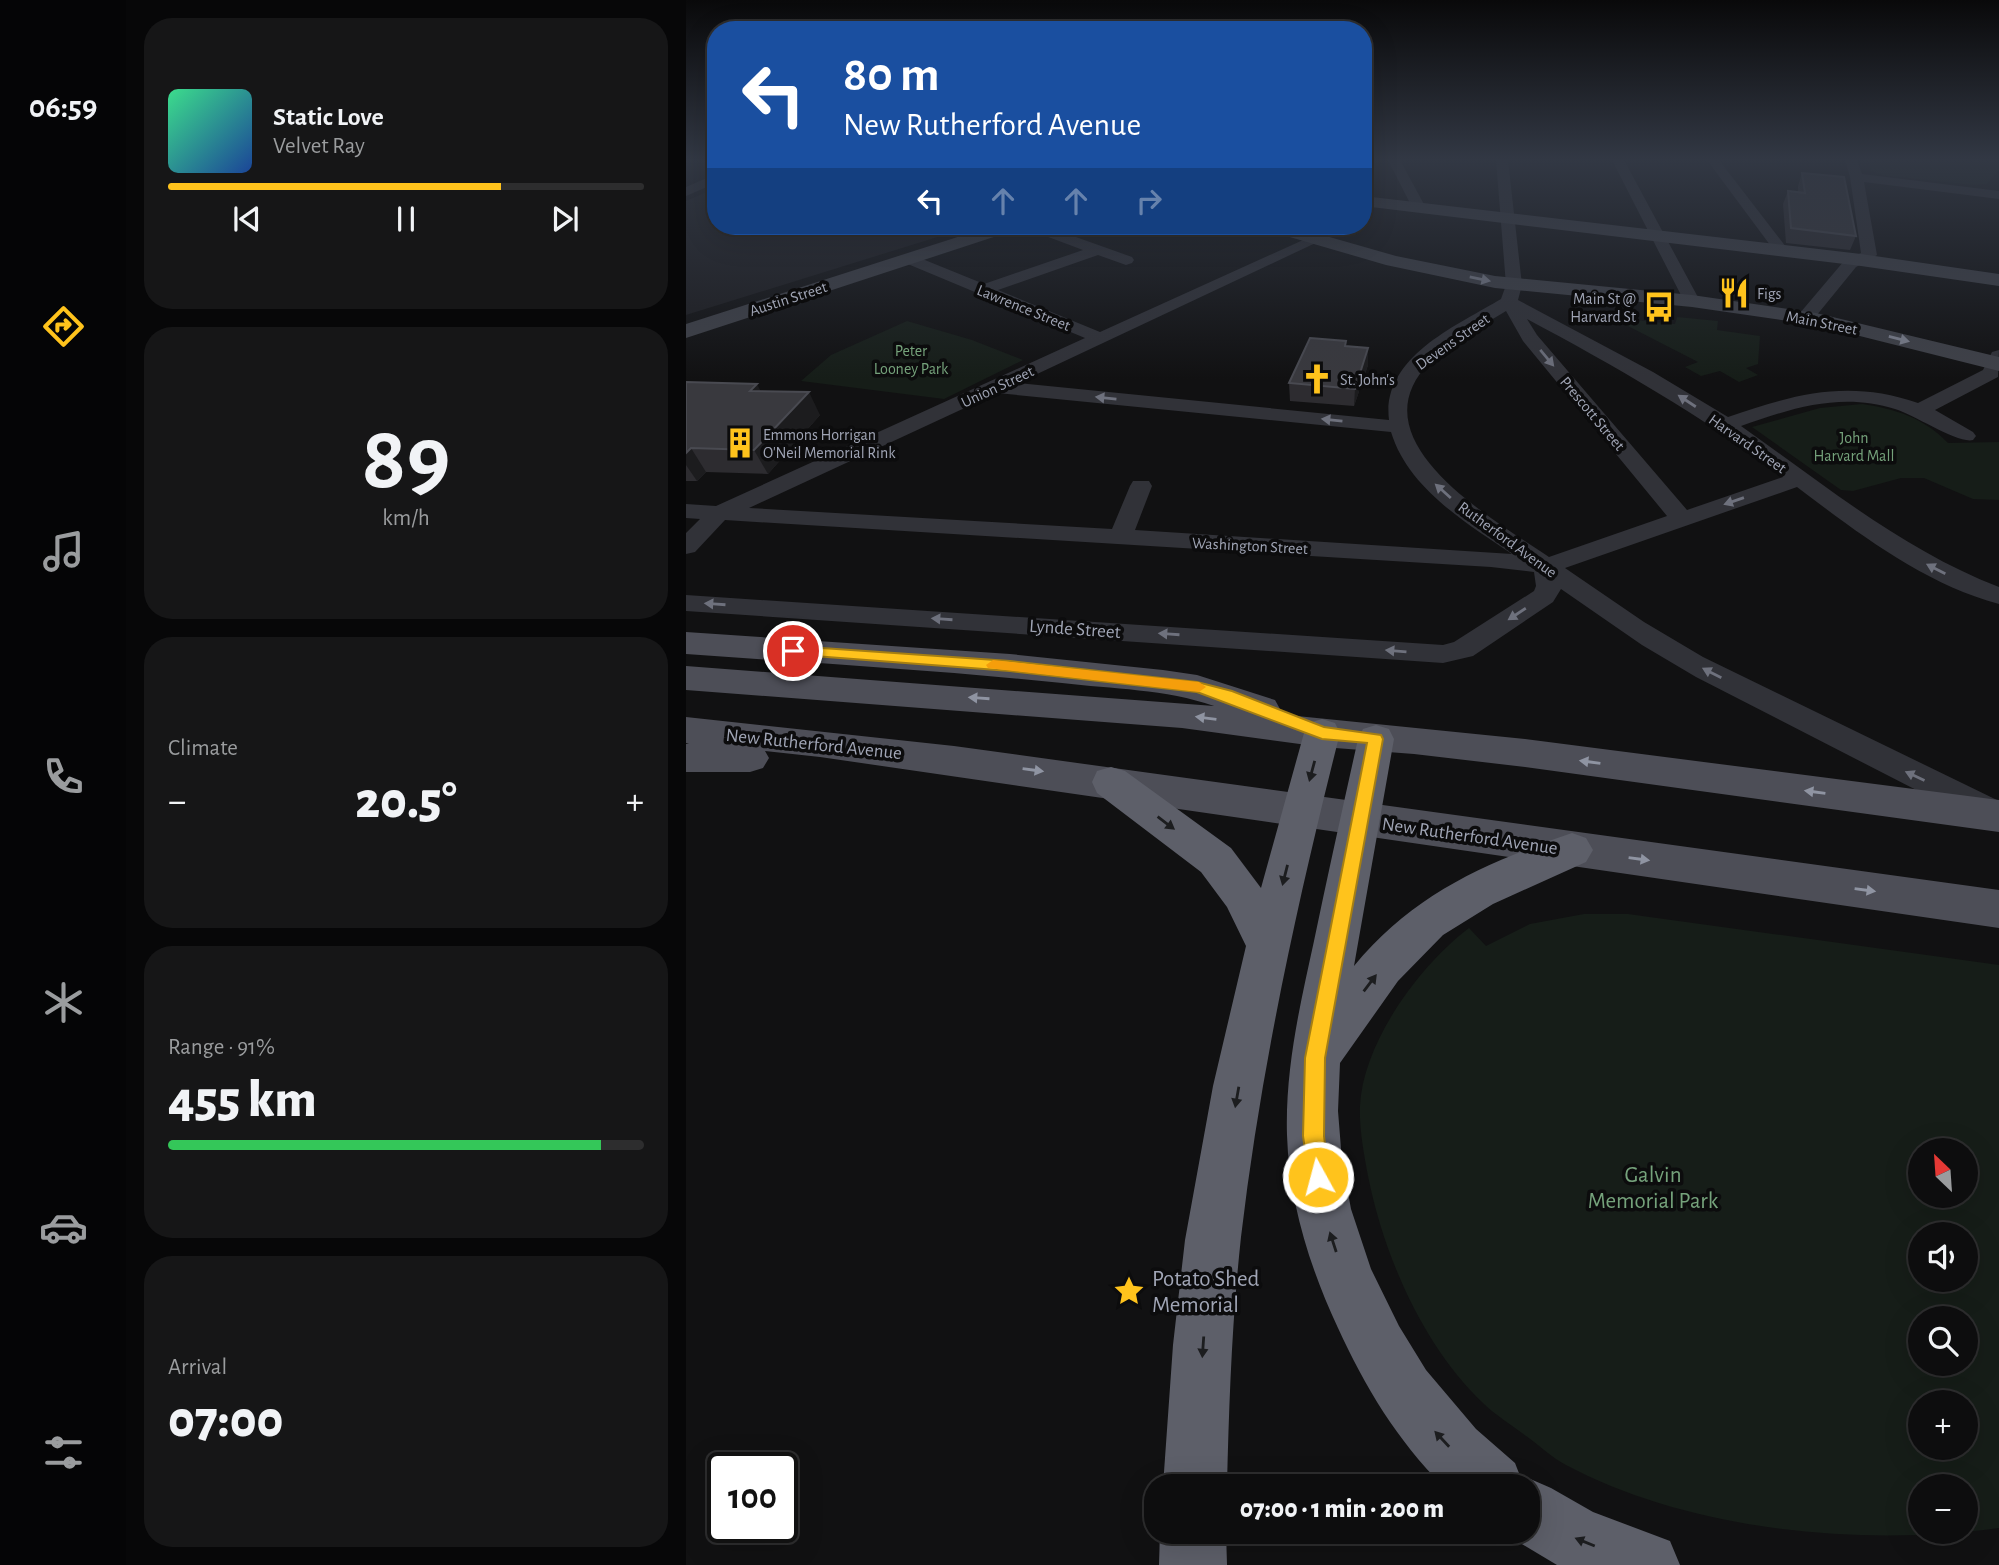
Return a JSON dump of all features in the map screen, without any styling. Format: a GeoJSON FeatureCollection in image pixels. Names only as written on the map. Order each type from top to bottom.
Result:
{"type":"FeatureCollection","features":[{"type":"Feature","properties":{"kind":"highway"},"geometry":{"type":"LineString","coordinates":[[1196,1474],[1205,1318],[1217,1206],[1268,943],[1322,733]]}},
{"type":"Feature","properties":{"kind":"highway"},"geometry":{"type":"LineString","coordinates":[[1376,739],[1315,1058],[1312,1096],[1315,1163],[1327,1223],[1348,1283],[1375,1344],[1416,1409],[1459,1457],[1478,1474]]}},
{"type":"Feature","properties":{"kind":"highway"},"geometry":{"type":"LineString","coordinates":[[1111,782],[1216,860],[1242,894],[1268,943]]}},
{"type":"Feature","properties":{"kind":"highway"},"geometry":{"type":"LineString","coordinates":[[1315,1058],[1385,964],[1408,938],[1429,920],[1476,894],[1572,850]]}},
{"type":"Feature","properties":{"kind":"highway"},"geometry":{"type":"LineString","coordinates":[[1540,1518],[1575,1539],[1646,1565]]}},
{"type":"Feature","properties":{"kind":"highway"},"geometry":{"type":"LineString","coordinates":[[1193,1565],[1194,1544]]}},
{"type":"Feature","properties":{"kind":"main road"},"geometry":{"type":"LineString","coordinates":[[1633,233],[1861,260],[1999,280]]}},
{"type":"Feature","properties":{"kind":"main road","name":"Austin Street"},"geometry":{"type":"LineString","coordinates":[[686,331],[982,235]]}},
{"type":"Feature","properties":{"kind":"main road","name":"Main Street"},"geometry":{"type":"LineString","coordinates":[[1303,235],[1512,294],[1692,301],[1806,317],[1998,361]]}},
{"type":"Feature","properties":{"kind":"main road"},"geometry":{"type":"LineString","coordinates":[[686,643],[1010,666],[1197,687],[1227,695],[1322,733]]}},
{"type":"Feature","properties":{"kind":"main road"},"geometry":{"type":"LineString","coordinates":[[686,678],[1120,709],[1376,739],[1414,740],[1511,751],[1999,816]]}},
{"type":"Feature","properties":{"kind":"main road","name":"New Rutherford Avenue"},"geometry":{"type":"LineString","coordinates":[[686,730],[942,758],[1999,909]]}},
{"type":"Feature","properties":{"kind":"main road","name":"New Rutherford Avenue"},"geometry":{"type":"LineString","coordinates":[[686,758],[942,758]]}},
{"type":"Feature","properties":{"kind":"street"},"geometry":{"type":"LineString","coordinates":[[1509,233],[1512,294]]}},
{"type":"Feature","properties":{"kind":"street"},"geometry":{"type":"LineString","coordinates":[[1656,233],[1692,301]]}},
{"type":"Feature","properties":{"kind":"street"},"geometry":{"type":"LineString","coordinates":[[1768,233],[1781,250]]}},
{"type":"Feature","properties":{"kind":"street"},"geometry":{"type":"LineString","coordinates":[[1806,317],[1850,264],[1869,255],[1866,233]]}},
{"type":"Feature","properties":{"kind":"street"},"geometry":{"type":"LineString","coordinates":[[1056,235],[1126,260]]}},
{"type":"Feature","properties":{"kind":"street","name":"Union Street"},"geometry":{"type":"LineString","coordinates":[[686,547],[719,513],[1317,239]]}},
{"type":"Feature","properties":{"kind":"street"},"geometry":{"type":"LineString","coordinates":[[982,290],[1097,250]]}},
{"type":"Feature","properties":{"kind":"street","name":"Lawrence Street"},"geometry":{"type":"LineString","coordinates":[[909,260],[1100,338]]}},
{"type":"Feature","properties":{"kind":"street","name":"Harvard Street"},"geometry":{"type":"LineString","coordinates":[[1512,294],[1725,425],[1870,531],[1905,553],[1975,588],[1999,596]]}},
{"type":"Feature","properties":{"kind":"street","name":"Devens Street"},"geometry":{"type":"LineString","coordinates":[[1400,427],[1398,410],[1401,393],[1412,368],[1512,294]]}},
{"type":"Feature","properties":{"kind":"street","name":"Prescott Street"},"geometry":{"type":"LineString","coordinates":[[1512,294],[1530,337],[1682,519]]}},
{"type":"Feature","properties":{"kind":"street"},"geometry":{"type":"LineString","coordinates":[[1922,409],[1991,373],[1998,361]]}},
{"type":"Feature","properties":{"kind":"street"},"geometry":{"type":"LineString","coordinates":[[996,387],[1400,427]]}},
{"type":"Feature","properties":{"kind":"street"},"geometry":{"type":"LineString","coordinates":[[1725,425],[1801,401],[1828,396],[1888,401],[1922,409],[1966,436]]}},
{"type":"Feature","properties":{"kind":"street","name":"Rutherford Avenue"},"geometry":{"type":"LineString","coordinates":[[1400,427],[1413,458],[1436,485],[1546,566],[1687,660],[1881,760],[1999,816]]}},
{"type":"Feature","properties":{"kind":"street","name":"Washington Street"},"geometry":{"type":"LineString","coordinates":[[686,511],[1491,559],[1546,566],[1799,479]]}},
{"type":"Feature","properties":{"kind":"street"},"geometry":{"type":"LineString","coordinates":[[1120,538],[1141,486]]}},
{"type":"Feature","properties":{"kind":"street","name":"Lynde Street"},"geometry":{"type":"LineString","coordinates":[[686,603],[1248,639],[1435,654],[1463,649],[1544,596],[1549,586],[1546,566]]}},
{"type":"Feature","properties":{"kind":"shaded area"},"geometry":{"type":"Polygon","coordinates":[[[686,233],[944,235],[686,315],[686,233]]]}},
{"type":"Feature","properties":{"kind":"green space"},"geometry":{"type":"Polygon","coordinates":[[[1677,317],[1718,321],[1717,330],[1760,336],[1758,364],[1746,368],[1758,375],[1739,382],[1720,371],[1701,376],[1685,367],[1698,362],[1624,324],[1625,319],[1675,324],[1677,317]]]}},
{"type":"Feature","properties":{"kind":"green space","name":"Peter Looney Park"},"geometry":{"type":"Polygon","coordinates":[[[907,321],[972,340],[1023,360],[944,399],[801,381],[831,355],[907,321]]]}},
{"type":"Feature","properties":{"kind":"green space","name":"John Harvard Mall"},"geometry":{"type":"Polygon","coordinates":[[[1862,404],[1909,416],[1929,427],[1948,443],[1999,442],[1999,500],[1973,499],[1924,478],[1901,478],[1853,491],[1841,490],[1752,427],[1820,408],[1862,404]]]}},
{"type":"Feature","properties":{"kind":"green space","name":"Galvin Memorial Park"},"geometry":{"type":"Polygon","coordinates":[[[1584,914],[1628,914],[1999,965],[1999,1528],[1978,1530],[1978,1474],[1908,1474],[1908,1534],[1834,1534],[1778,1528],[1721,1519],[1667,1505],[1615,1487],[1561,1462],[1493,1412],[1461,1380],[1424,1327],[1384,1237],[1368,1176],[1360,1106],[1371,1056],[1397,1007],[1414,984],[1432,962],[1469,928],[1486,946],[1530,924],[1584,914]]]}},
{"type":"Feature","properties":{"kind":"building"},"geometry":{"type":"Polygon","coordinates":[[[1832,233],[1855,233],[1856,236],[1832,233]]]}},
{"type":"Feature","properties":{"kind":"building"},"geometry":{"type":"Polygon","coordinates":[[[1310,338],[1346,341],[1345,346],[1368,348],[1355,389],[1289,383],[1310,338]]]}},
{"type":"Feature","properties":{"kind":"building"},"geometry":{"type":"Polygon","coordinates":[[[686,382],[757,384],[750,391],[809,392],[754,450],[691,448],[686,453],[686,382]]]}},
{"type":"Feature","properties":{"kind":"slow traffic"},"geometry":{"type":"LineString","coordinates":[[993,665],[1199,687]]}},
{"type":"Feature","properties":{"kind":"place","name":"Figs"},"geometry":{"type":"Point","coordinates":[1734,293]}},
{"type":"Feature","properties":{"kind":"place","name":"Main St @ Harvard St"},"geometry":{"type":"Point","coordinates":[1659,307]}},
{"type":"Feature","properties":{"kind":"place","name":"St. John's"},"geometry":{"type":"Point","coordinates":[1317,379]}},
{"type":"Feature","properties":{"kind":"place","name":"Emmons Horrigan O'Neil Memorial Rink"},"geometry":{"type":"Point","coordinates":[740,443]}},
{"type":"Feature","properties":{"kind":"place","name":"Potato Shed Memorial"},"geometry":{"type":"Point","coordinates":[1129,1291]}},
{"type":"Feature","properties":{"kind":"route"},"geometry":{"type":"LineString","coordinates":[[793,651],[1010,666],[1197,687],[1227,695],[1322,733],[1376,739],[1315,1058],[1313,1136],[1318,1177]]}}]}
